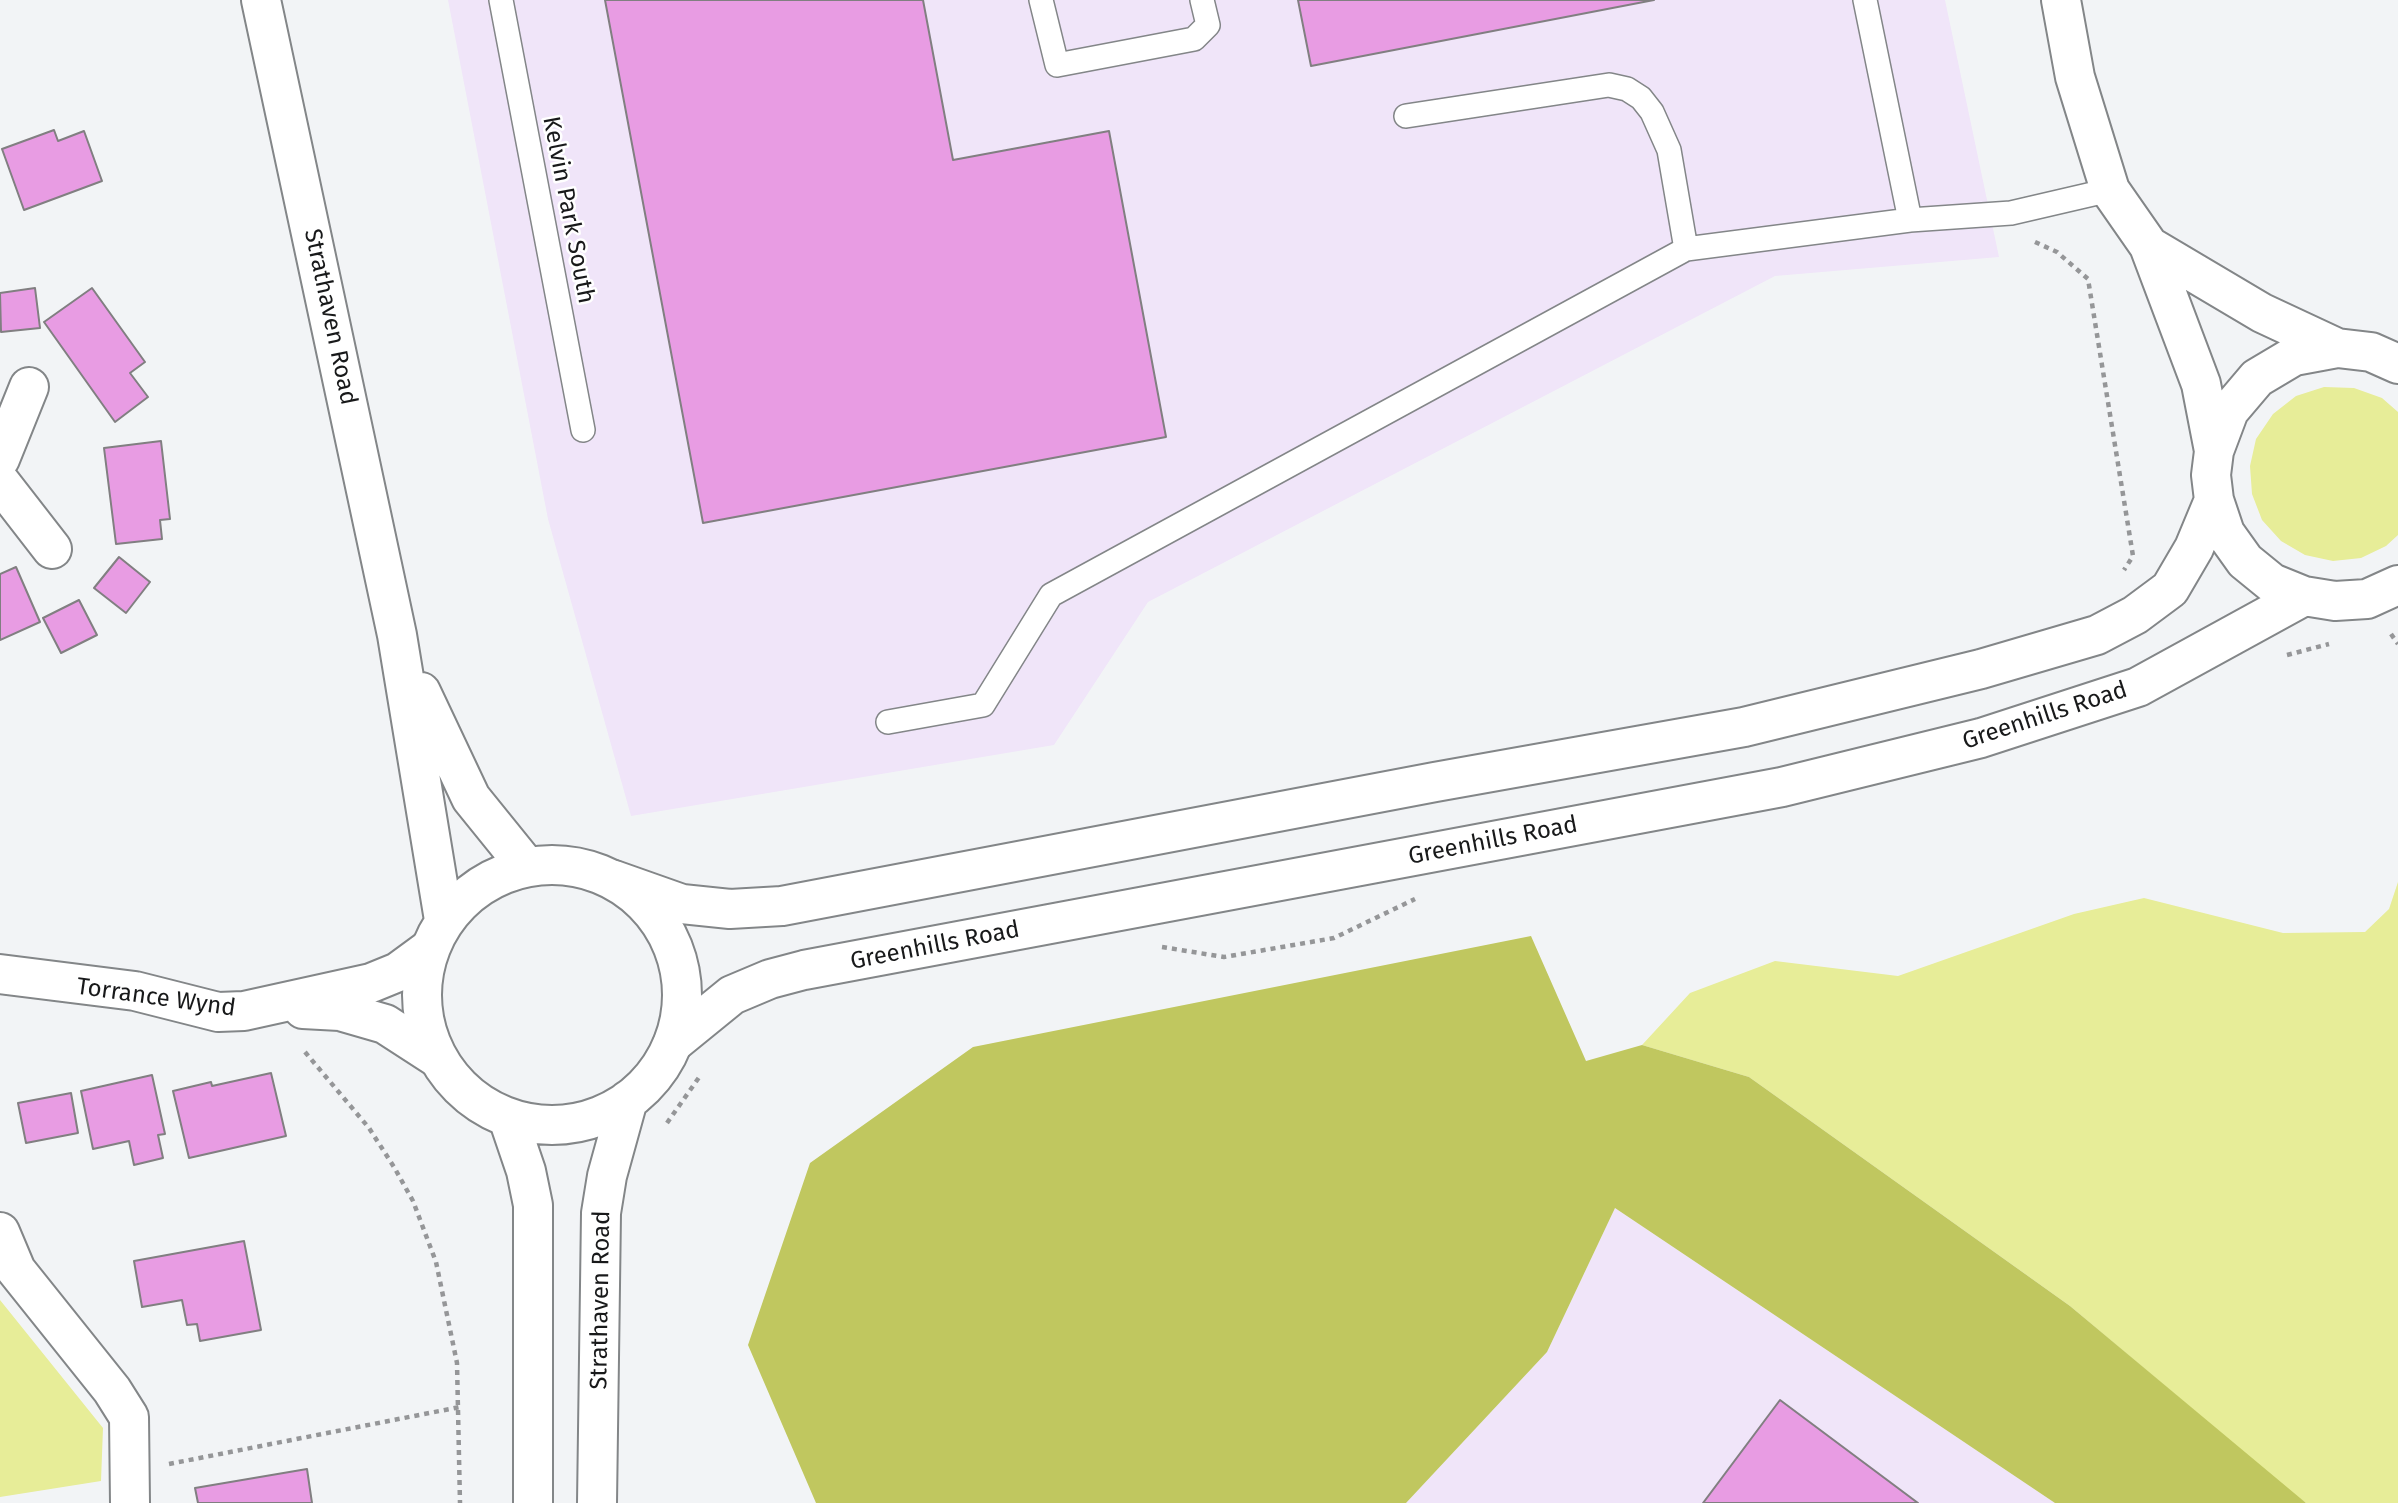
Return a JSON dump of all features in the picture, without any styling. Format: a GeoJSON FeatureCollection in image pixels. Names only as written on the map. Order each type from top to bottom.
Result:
{"type":"FeatureCollection","features":[{"type":"Feature","properties":{"kind":"street","name":"Strathaven Road"},"geometry":{"type":"LineString","coordinates":[[261,0],[397,635],[436,935]]}},
{"type":"Feature","properties":{"kind":"street"},"geometry":{"type":"LineString","coordinates":[[2061,0],[2076,77],[2110,190],[2149,246],[2200,384],[2214,451],[2214,500],[2225,533],[2245,561],[2272,583],[2304,596],[2335,601],[2367,599],[2398,585]]}},
{"type":"Feature","properties":{"kind":"street"},"geometry":{"type":"LineString","coordinates":[[2149,246],[2262,313],[2337,348]]}},
{"type":"Feature","properties":{"kind":"street"},"geometry":{"type":"LineString","coordinates":[[2214,451],[2229,411],[2257,378],[2294,356],[2337,348],[2371,352],[2398,364]]}},
{"type":"Feature","properties":{"kind":"street"},"geometry":{"type":"LineString","coordinates":[[0,459],[29,387]]}},
{"type":"Feature","properties":{"kind":"street"},"geometry":{"type":"LineString","coordinates":[[0,482],[52,549]]}},
{"type":"Feature","properties":{"kind":"street"},"geometry":{"type":"LineString","coordinates":[[614,880],[682,904],[730,909],[782,906],[1435,782],[1744,727],[1981,669],[2097,635],[2135,615],[2170,589],[2194,548],[2214,500]]}},
{"type":"Feature","properties":{"kind":"street","name":"Greenhills Road"},"geometry":{"type":"LineString","coordinates":[[673,1043],[732,995],[770,979],[804,970],[1782,787],[1981,738],[2138,687],[2304,596]]}},
{"type":"Feature","properties":{"kind":"street","name":"Strathaven Road"},"geometry":{"type":"LineString","coordinates":[[397,635],[435,726],[471,798],[526,866]]}},
{"type":"Feature","properties":{"kind":"street","name":"Torrance Wynd"},"geometry":{"type":"LineString","coordinates":[[0,974],[135,991],[218,1012],[270,1007],[371,983],[398,972],[436,935],[480,885],[502,873],[526,866],[556,864],[586,869],[614,880]]}},
{"type":"Feature","properties":{"kind":"street"},"geometry":{"type":"LineString","coordinates":[[436,935],[421,986],[424,1023],[436,1057],[467,1094],[486,1108],[508,1118],[533,1124],[583,1122],[607,1113],[628,1100],[655,1075],[673,1043],[682,997],[675,950],[651,909],[614,880]]}},
{"type":"Feature","properties":{"kind":"street","name":"Torrance Wynd"},"geometry":{"type":"LineString","coordinates":[[270,1007],[340,1011],[385,1024],[436,1057]]}},
{"type":"Feature","properties":{"kind":"street","name":"Strathaven Road"},"geometry":{"type":"LineString","coordinates":[[597,1503],[601,1213],[607,1176],[628,1100]]}},
{"type":"Feature","properties":{"kind":"street"},"geometry":{"type":"LineString","coordinates":[[508,1118],[526,1171],[535,1238],[533,1503]]}},
{"type":"Feature","properties":{"kind":"street"},"geometry":{"type":"LineString","coordinates":[[0,1232],[16,1270],[112,1390],[129,1417],[131,1487]]}},
{"type":"Feature","properties":{"kind":"lane","name":"Kelvin Park South"},"geometry":{"type":"LineString","coordinates":[[501,0],[583,430]]}},
{"type":"Feature","properties":{"kind":"lane"},"geometry":{"type":"LineString","coordinates":[[1041,0],[1058,65],[1194,39],[1208,25],[1202,0]]}},
{"type":"Feature","properties":{"kind":"lane"},"geometry":{"type":"LineString","coordinates":[[1865,0],[1910,220]]}},
{"type":"Feature","properties":{"kind":"lane"},"geometry":{"type":"LineString","coordinates":[[1406,116],[1609,85],[1627,89],[1641,98],[1652,112],[1669,150],[1686,249]]}},
{"type":"Feature","properties":{"kind":"lane"},"geometry":{"type":"LineString","coordinates":[[888,722],[983,705],[1051,595],[1686,249],[1910,220],[2011,213],[2110,190]]}},
{"type":"Feature","properties":{"kind":"path"},"geometry":{"type":"LineString","coordinates":[[2011,213],[2025,238],[2057,252],[2088,279],[2133,556],[2113,587],[2135,615]]}},
{"type":"Feature","properties":{"kind":"path"},"geometry":{"type":"LineString","coordinates":[[2378,636],[2398,634]]}},
{"type":"Feature","properties":{"kind":"path"},"geometry":{"type":"LineString","coordinates":[[2280,657],[2339,641]]}},
{"type":"Feature","properties":{"kind":"path"},"geometry":{"type":"LineString","coordinates":[[1159,946],[1224,957],[1334,938],[1420,897]]}},
{"type":"Feature","properties":{"kind":"path"},"geometry":{"type":"LineString","coordinates":[[270,1007],[369,1128],[413,1201],[438,1273],[457,1363],[460,1503]]}},
{"type":"Feature","properties":{"kind":"path"},"geometry":{"type":"LineString","coordinates":[[664,1129],[704,1071]]}},
{"type":"Feature","properties":{"kind":"path"},"geometry":{"type":"LineString","coordinates":[[131,1487],[460,1407]]}},
{"type":"Feature","properties":{"kind":"shaded area"},"geometry":{"type":"Polygon","coordinates":[[[448,0],[1945,0],[1999,257],[1775,276],[1148,602],[1054,745],[631,816],[548,519],[448,0]]]}},
{"type":"Feature","properties":{"kind":"shaded area"},"geometry":{"type":"Polygon","coordinates":[[[1615,1208],[2055,1503],[1406,1503],[1547,1352],[1615,1208]]]}},
{"type":"Feature","properties":{"kind":"green space"},"geometry":{"type":"Polygon","coordinates":[[[2324,387],[2354,388],[2382,398],[2398,412],[2398,535],[2386,546],[2361,558],[2333,561],[2305,555],[2281,541],[2262,520],[2252,494],[2250,466],[2256,439],[2273,414],[2296,396],[2324,387]]]}},
{"type":"Feature","properties":{"kind":"green space"},"geometry":{"type":"Polygon","coordinates":[[[2398,882],[2398,1503],[2306,1503],[2070,1306],[1749,1077],[1642,1045],[1690,993],[1775,961],[1898,976],[2074,914],[2144,898],[2283,933],[2365,932],[2389,909],[2398,882]]]}},
{"type":"Feature","properties":{"kind":"green space"},"geometry":{"type":"Polygon","coordinates":[[[1531,936],[1586,1061],[1642,1045],[1749,1077],[2070,1306],[2306,1503],[2055,1503],[1615,1208],[1547,1352],[1406,1503],[816,1503],[748,1345],[810,1163],[973,1047],[1531,936]]]}},
{"type":"Feature","properties":{"kind":"green space"},"geometry":{"type":"Polygon","coordinates":[[[0,1300],[103,1428],[101,1481],[0,1497],[0,1300]]]}},
{"type":"Feature","properties":{"kind":"building"},"geometry":{"type":"Polygon","coordinates":[[[605,0],[923,0],[953,160],[1109,131],[1166,437],[703,523],[605,0]]]}},
{"type":"Feature","properties":{"kind":"building"},"geometry":{"type":"Polygon","coordinates":[[[1298,0],[1654,0],[1311,66],[1298,0]]]}},
{"type":"Feature","properties":{"kind":"building"},"geometry":{"type":"Polygon","coordinates":[[[54,130],[58,141],[84,131],[102,181],[24,210],[2,149],[54,130]]]}},
{"type":"Feature","properties":{"kind":"building"},"geometry":{"type":"Polygon","coordinates":[[[35,288],[40,328],[1,332],[0,293],[35,288]]]}},
{"type":"Feature","properties":{"kind":"building"},"geometry":{"type":"Polygon","coordinates":[[[92,288],[145,362],[130,373],[148,397],[115,422],[44,322],[92,288]]]}},
{"type":"Feature","properties":{"kind":"building"},"geometry":{"type":"Polygon","coordinates":[[[161,441],[170,519],[160,520],[162,539],[116,544],[104,448],[161,441]]]}},
{"type":"Feature","properties":{"kind":"building"},"geometry":{"type":"Polygon","coordinates":[[[119,557],[150,582],[126,613],[94,588],[119,557]]]}},
{"type":"Feature","properties":{"kind":"building"},"geometry":{"type":"Polygon","coordinates":[[[16,567],[40,622],[0,640],[0,574],[16,567]]]}},
{"type":"Feature","properties":{"kind":"building"},"geometry":{"type":"Polygon","coordinates":[[[79,600],[97,635],[61,653],[43,618],[79,600]]]}},
{"type":"Feature","properties":{"kind":"building"},"geometry":{"type":"Polygon","coordinates":[[[271,1073],[286,1136],[189,1158],[173,1091],[211,1082],[212,1086],[271,1073]]]}},
{"type":"Feature","properties":{"kind":"building"},"geometry":{"type":"Polygon","coordinates":[[[152,1075],[165,1134],[158,1135],[163,1158],[134,1165],[129,1141],[93,1149],[81,1091],[152,1075]]]}},
{"type":"Feature","properties":{"kind":"building"},"geometry":{"type":"Polygon","coordinates":[[[71,1093],[78,1133],[26,1143],[18,1103],[71,1093]]]}},
{"type":"Feature","properties":{"kind":"building"},"geometry":{"type":"Polygon","coordinates":[[[244,1241],[261,1330],[200,1341],[197,1324],[187,1325],[182,1300],[142,1307],[134,1261],[244,1241]]]}},
{"type":"Feature","properties":{"kind":"building"},"geometry":{"type":"Polygon","coordinates":[[[1780,1400],[1918,1503],[1703,1503],[1780,1400]]]}},
{"type":"Feature","properties":{"kind":"building"},"geometry":{"type":"Polygon","coordinates":[[[307,1469],[312,1503],[198,1503],[195,1488],[307,1469]]]}}]}
